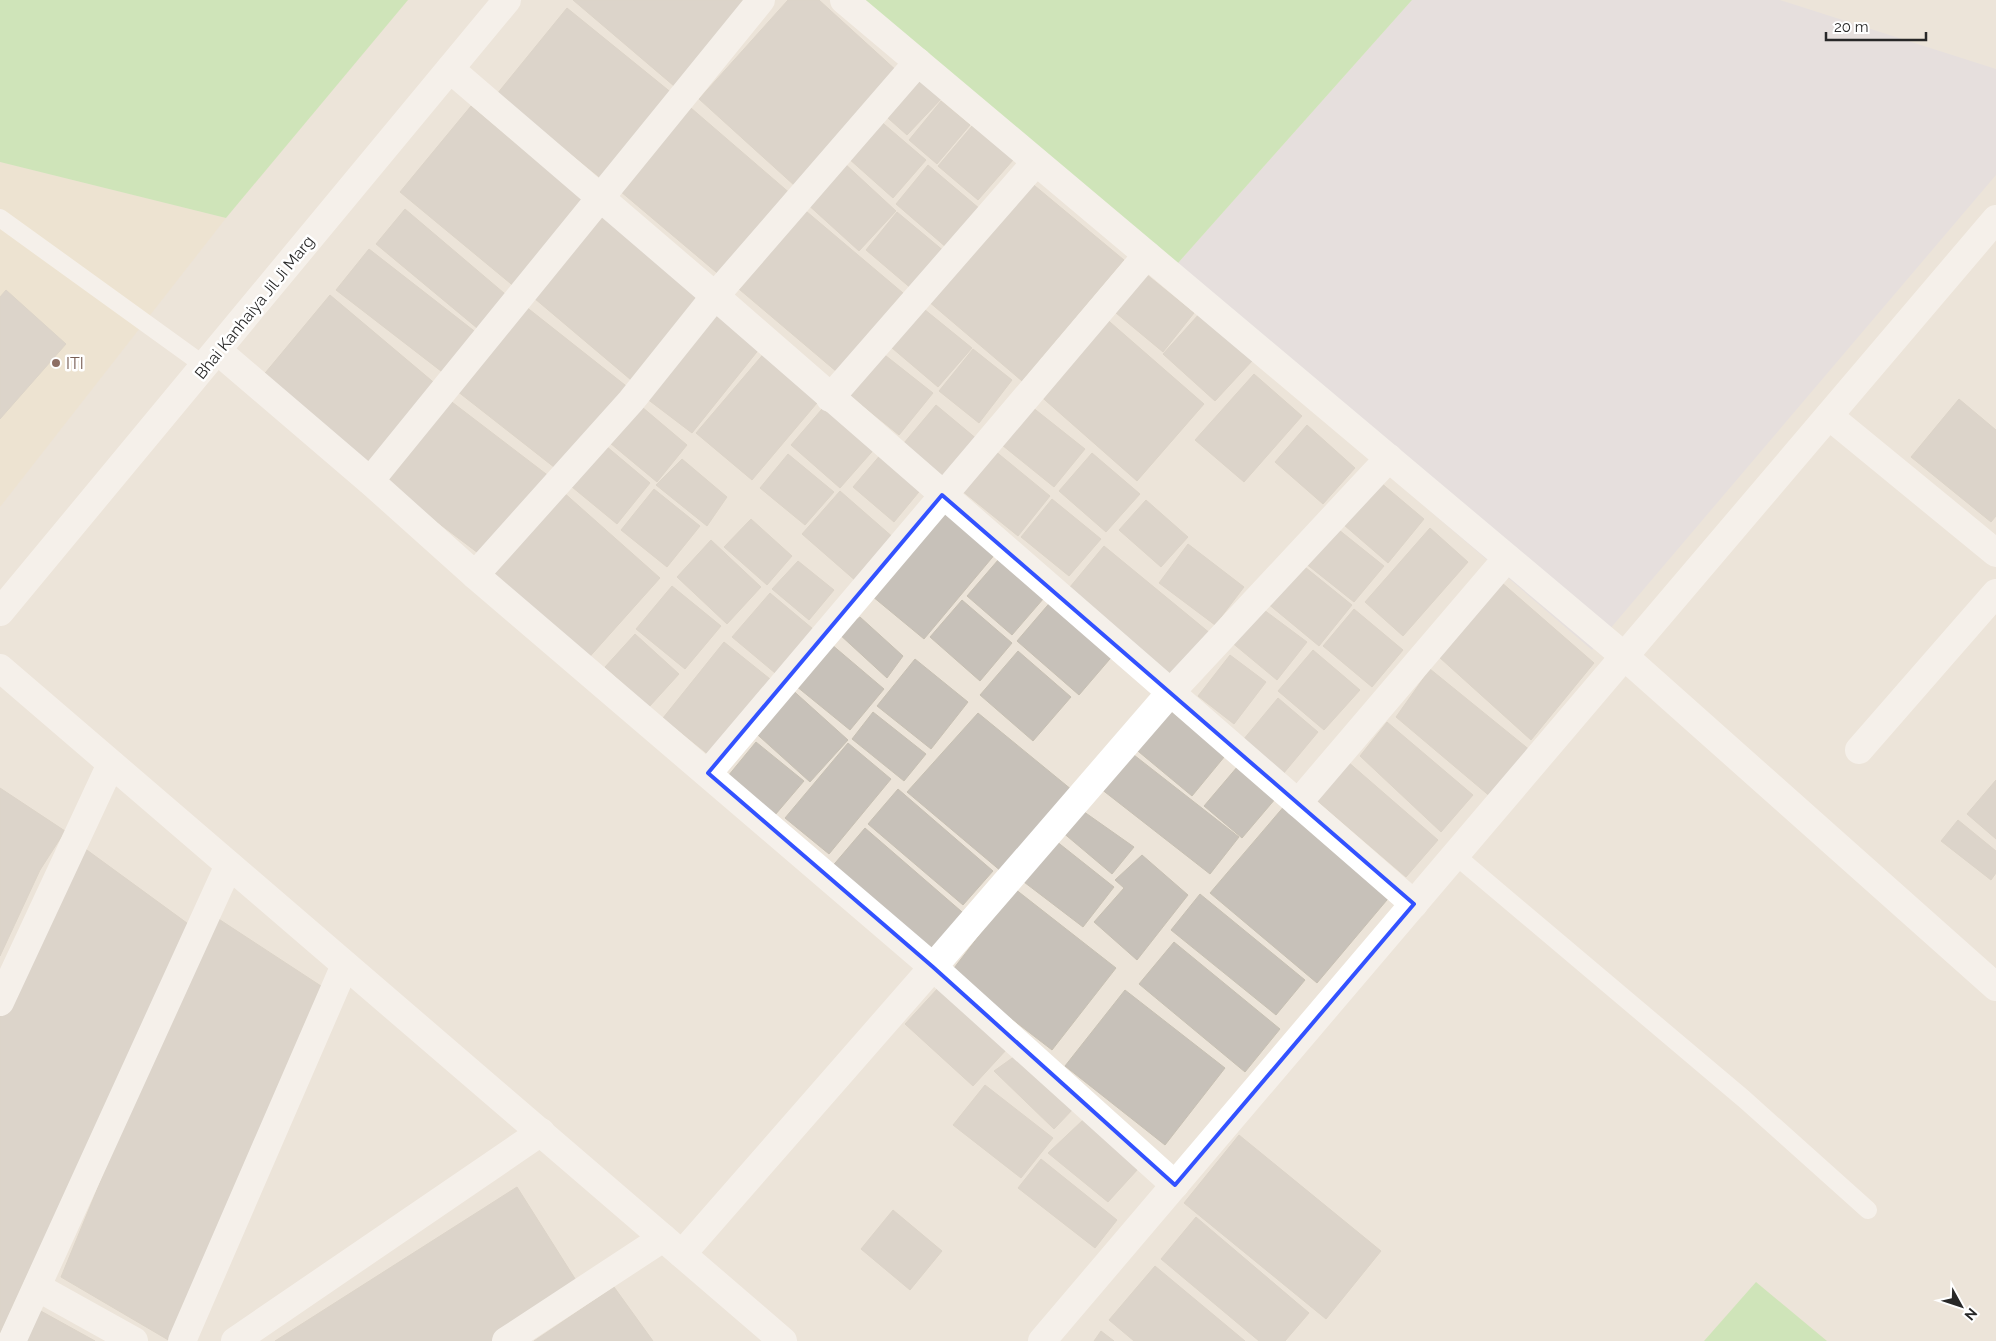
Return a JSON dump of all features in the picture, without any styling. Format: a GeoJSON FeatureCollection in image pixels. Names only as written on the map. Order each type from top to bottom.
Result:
{"type":"FeatureCollection","features":[{"type":"Feature","properties":{"kind":"street","name":"Bhai Kanhaiya Jil Ji Marg"},"geometry":{"type":"LineString","coordinates":[[0,612],[506,0]]}},
{"type":"Feature","properties":{"kind":"street"},"geometry":{"type":"LineString","coordinates":[[370,481],[761,0]]}},
{"type":"Feature","properties":{"kind":"street"},"geometry":{"type":"LineString","coordinates":[[844,0],[1624,656],[1996,987]]}},
{"type":"Feature","properties":{"kind":"street"},"geometry":{"type":"LineString","coordinates":[[475,574],[632,401],[715,296],[918,62]]}},
{"type":"Feature","properties":{"kind":"street"},"geometry":{"type":"LineString","coordinates":[[450,69],[715,296],[942,496],[1414,904]]}},
{"type":"Feature","properties":{"kind":"street"},"geometry":{"type":"LineString","coordinates":[[830,398],[1036,162]]}},
{"type":"Feature","properties":{"kind":"street"},"geometry":{"type":"LineString","coordinates":[[1042,1341],[1996,219]]}},
{"type":"Feature","properties":{"kind":"street"},"geometry":{"type":"LineString","coordinates":[[708,773],[1147,255]]}},
{"type":"Feature","properties":{"kind":"street"},"geometry":{"type":"LineString","coordinates":[[211,358],[370,481],[475,574],[934,967],[1175,1185]]}},
{"type":"Feature","properties":{"kind":"street"},"geometry":{"type":"LineString","coordinates":[[1829,416],[1996,553]]}},
{"type":"Feature","properties":{"kind":"street"},"geometry":{"type":"LineString","coordinates":[[506,1341],[673,1246],[934,967],[1170,693],[1388,458]]}},
{"type":"Feature","properties":{"kind":"street"},"geometry":{"type":"LineString","coordinates":[[1298,803],[1507,558]]}},
{"type":"Feature","properties":{"kind":"street"},"geometry":{"type":"LineString","coordinates":[[1859,750],[1996,593]]}},
{"type":"Feature","properties":{"kind":"street"},"geometry":{"type":"LineString","coordinates":[[0,668],[783,1341]]}},
{"type":"Feature","properties":{"kind":"street"},"geometry":{"type":"LineString","coordinates":[[0,1002],[112,764]]}},
{"type":"Feature","properties":{"kind":"street"},"geometry":{"type":"LineString","coordinates":[[12,1341],[229,864]]}},
{"type":"Feature","properties":{"kind":"street"},"geometry":{"type":"LineString","coordinates":[[182,1341],[345,964]]}},
{"type":"Feature","properties":{"kind":"street"},"geometry":{"type":"LineString","coordinates":[[235,1341],[540,1132]]}},
{"type":"Feature","properties":{"kind":"street"},"geometry":{"type":"LineString","coordinates":[[36,1287],[134,1341]]}},
{"type":"Feature","properties":{"kind":"lane"},"geometry":{"type":"LineString","coordinates":[[0,218],[211,358]]}},
{"type":"Feature","properties":{"kind":"lane"},"geometry":{"type":"LineString","coordinates":[[1455,856],[1744,1099],[1868,1210]]}},
{"type":"Feature","properties":{"kind":"highlighted area"},"geometry":{"type":"Polygon","coordinates":[[[942,495],[1414,904],[1175,1185],[933,967],[708,773],[942,495]]]}},
{"type":"Feature","properties":{"kind":"shaded area"},"geometry":{"type":"Polygon","coordinates":[[[1412,0],[1780,0],[1996,69],[1996,175],[1592,650],[1162,281],[1412,0]]]}},
{"type":"Feature","properties":{"kind":"shaded area","name":"ITI"},"geometry":{"type":"Polygon","coordinates":[[[0,162],[226,218],[0,507],[0,162]]]}},
{"type":"Feature","properties":{"kind":"green space"},"geometry":{"type":"Polygon","coordinates":[[[0,0],[408,0],[226,218],[0,162],[0,0]]]}},
{"type":"Feature","properties":{"kind":"green space"},"geometry":{"type":"Polygon","coordinates":[[[834,0],[1412,0],[1162,281],[834,0]]]}},
{"type":"Feature","properties":{"kind":"green space"},"geometry":{"type":"Polygon","coordinates":[[[1756,1282],[1827,1341],[1704,1341],[1756,1282]]]}},
{"type":"Feature","properties":{"kind":"building"},"geometry":{"type":"Polygon","coordinates":[[[573,0],[746,0],[674,86],[573,0]]]}},
{"type":"Feature","properties":{"kind":"building"},"geometry":{"type":"Polygon","coordinates":[[[788,0],[819,0],[898,72],[795,186],[699,99],[788,0]]]}},
{"type":"Feature","properties":{"kind":"building"},"geometry":{"type":"Polygon","coordinates":[[[567,8],[673,94],[603,180],[497,94],[567,8]]]}},
{"type":"Feature","properties":{"kind":"building"},"geometry":{"type":"Polygon","coordinates":[[[914,73],[942,98],[907,135],[880,111],[914,73]]]}},
{"type":"Feature","properties":{"kind":"building"},"geometry":{"type":"Polygon","coordinates":[[[941,101],[970,125],[937,164],[909,140],[941,101]]]}},
{"type":"Feature","properties":{"kind":"building"},"geometry":{"type":"Polygon","coordinates":[[[471,106],[587,203],[516,288],[400,192],[471,106]]]}},
{"type":"Feature","properties":{"kind":"building"},"geometry":{"type":"Polygon","coordinates":[[[691,108],[792,195],[722,277],[620,191],[691,108]]]}},
{"type":"Feature","properties":{"kind":"building"},"geometry":{"type":"Polygon","coordinates":[[[878,119],[926,160],[893,198],[848,158],[878,119]]]}},
{"type":"Feature","properties":{"kind":"building"},"geometry":{"type":"Polygon","coordinates":[[[972,126],[1013,160],[978,200],[938,166],[972,126]]]}},
{"type":"Feature","properties":{"kind":"building"},"geometry":{"type":"Polygon","coordinates":[[[843,162],[896,211],[859,251],[805,202],[843,162]]]}},
{"type":"Feature","properties":{"kind":"building"},"geometry":{"type":"Polygon","coordinates":[[[928,165],[980,209],[947,248],[896,204],[928,165]]]}},
{"type":"Feature","properties":{"kind":"building"},"geometry":{"type":"Polygon","coordinates":[[[1029,181],[1124,260],[1022,381],[928,301],[1029,181]]]}},
{"type":"Feature","properties":{"kind":"building"},"geometry":{"type":"Polygon","coordinates":[[[800,206],[903,293],[837,372],[733,284],[800,206]]]}},
{"type":"Feature","properties":{"kind":"building"},"geometry":{"type":"Polygon","coordinates":[[[405,209],[511,299],[483,333],[376,244],[405,209]]]}},
{"type":"Feature","properties":{"kind":"building"},"geometry":{"type":"Polygon","coordinates":[[[897,212],[945,252],[913,290],[866,250],[897,212]]]}},
{"type":"Feature","properties":{"kind":"building"},"geometry":{"type":"Polygon","coordinates":[[[604,214],[707,301],[637,385],[534,298],[604,214]]]}},
{"type":"Feature","properties":{"kind":"building"},"geometry":{"type":"Polygon","coordinates":[[[369,249],[482,337],[450,378],[336,290],[369,249]]]}},
{"type":"Feature","properties":{"kind":"building"},"geometry":{"type":"Polygon","coordinates":[[[1141,270],[1194,313],[1163,352],[1110,308],[1141,270]]]}},
{"type":"Feature","properties":{"kind":"building"},"geometry":{"type":"Polygon","coordinates":[[[6,290],[66,344],[0,419],[0,297],[6,290]]]}},
{"type":"Feature","properties":{"kind":"building"},"geometry":{"type":"Polygon","coordinates":[[[330,295],[438,386],[369,468],[261,378],[330,295]]]}},
{"type":"Feature","properties":{"kind":"building"},"geometry":{"type":"Polygon","coordinates":[[[919,305],[972,348],[938,387],[885,342],[919,305]]]}},
{"type":"Feature","properties":{"kind":"building"},"geometry":{"type":"Polygon","coordinates":[[[525,306],[630,389],[559,471],[457,391],[525,306]]]}},
{"type":"Feature","properties":{"kind":"building"},"geometry":{"type":"Polygon","coordinates":[[[710,309],[760,348],[692,433],[642,395],[710,309]]]}},
{"type":"Feature","properties":{"kind":"building"},"geometry":{"type":"Polygon","coordinates":[[[1200,313],[1252,361],[1215,401],[1163,354],[1200,313]]]}},
{"type":"Feature","properties":{"kind":"building"},"geometry":{"type":"Polygon","coordinates":[[[1103,316],[1204,404],[1137,481],[1037,393],[1103,316]]]}},
{"type":"Feature","properties":{"kind":"building"},"geometry":{"type":"Polygon","coordinates":[[[973,349],[1012,380],[979,423],[939,391],[973,349]]]}},
{"type":"Feature","properties":{"kind":"building"},"geometry":{"type":"Polygon","coordinates":[[[766,351],[822,397],[752,480],[696,433],[766,351]]]}},
{"type":"Feature","properties":{"kind":"building"},"geometry":{"type":"Polygon","coordinates":[[[881,352],[933,393],[899,435],[847,393],[881,352]]]}},
{"type":"Feature","properties":{"kind":"building"},"geometry":{"type":"Polygon","coordinates":[[[1254,374],[1302,416],[1244,482],[1195,440],[1254,374]]]}},
{"type":"Feature","properties":{"kind":"building"},"geometry":{"type":"Polygon","coordinates":[[[444,396],[550,477],[482,556],[380,479],[444,396]]]}},
{"type":"Feature","properties":{"kind":"building"},"geometry":{"type":"Polygon","coordinates":[[[1959,399],[1996,430],[1996,516],[1991,522],[1911,457],[1959,399]]]}},
{"type":"Feature","properties":{"kind":"building"},"geometry":{"type":"Polygon","coordinates":[[[828,402],[877,446],[840,488],[791,445],[828,402]]]}},
{"type":"Feature","properties":{"kind":"building"},"geometry":{"type":"Polygon","coordinates":[[[1027,403],[1085,449],[1054,487],[997,441],[1027,403]]]}},
{"type":"Feature","properties":{"kind":"building"},"geometry":{"type":"Polygon","coordinates":[[[936,405],[978,440],[945,478],[904,443],[936,405]]]}},
{"type":"Feature","properties":{"kind":"building"},"geometry":{"type":"Polygon","coordinates":[[[642,407],[687,445],[657,482],[610,443],[642,407]]]}},
{"type":"Feature","properties":{"kind":"building"},"geometry":{"type":"Polygon","coordinates":[[[1307,425],[1355,468],[1323,504],[1275,462],[1307,425]]]}},
{"type":"Feature","properties":{"kind":"building"},"geometry":{"type":"Polygon","coordinates":[[[600,441],[650,483],[617,524],[566,482],[600,441]]]}},
{"type":"Feature","properties":{"kind":"building"},"geometry":{"type":"Polygon","coordinates":[[[989,446],[1050,496],[1018,536],[956,486],[989,446]]]}},
{"type":"Feature","properties":{"kind":"building"},"geometry":{"type":"Polygon","coordinates":[[[882,453],[923,487],[894,522],[853,487],[882,453]]]}},
{"type":"Feature","properties":{"kind":"building"},"geometry":{"type":"Polygon","coordinates":[[[1092,453],[1140,494],[1106,532],[1059,491],[1092,453]]]}},
{"type":"Feature","properties":{"kind":"building"},"geometry":{"type":"Polygon","coordinates":[[[788,454],[834,492],[805,525],[760,488],[788,454]]]}},
{"type":"Feature","properties":{"kind":"building"},"geometry":{"type":"Polygon","coordinates":[[[682,459],[727,497],[707,526],[656,485],[682,459]]]}},
{"type":"Feature","properties":{"kind":"building"},"geometry":{"type":"Polygon","coordinates":[[[1380,482],[1424,519],[1388,563],[1344,525],[1380,482]]]}},
{"type":"Feature","properties":{"kind":"building"},"geometry":{"type":"Polygon","coordinates":[[[654,489],[700,526],[667,567],[621,530],[654,489]]]}},
{"type":"Feature","properties":{"kind":"building"},"geometry":{"type":"Polygon","coordinates":[[[562,491],[660,578],[585,662],[487,575],[562,491]]]}},
{"type":"Feature","properties":{"kind":"building"},"geometry":{"type":"Polygon","coordinates":[[[840,491],[895,539],[857,582],[802,534],[840,491]]]}},
{"type":"Feature","properties":{"kind":"building"},"geometry":{"type":"Polygon","coordinates":[[[1052,499],[1101,539],[1069,576],[1021,537],[1052,499]]]}},
{"type":"Feature","properties":{"kind":"building"},"geometry":{"type":"Polygon","coordinates":[[[1146,500],[1188,537],[1161,567],[1119,530],[1146,500]]]}},
{"type":"Feature","properties":{"kind":"building"},"geometry":{"type":"Polygon","coordinates":[[[945,509],[996,553],[924,639],[872,596],[945,509]]]}},
{"type":"Feature","properties":{"kind":"building"},"geometry":{"type":"Polygon","coordinates":[[[751,519],[792,556],[767,585],[724,547],[751,519]]]}},
{"type":"Feature","properties":{"kind":"building"},"geometry":{"type":"Polygon","coordinates":[[[1334,526],[1384,566],[1354,602],[1305,563],[1334,526]]]}},
{"type":"Feature","properties":{"kind":"building"},"geometry":{"type":"Polygon","coordinates":[[[1430,528],[1468,562],[1403,636],[1365,602],[1430,528]]]}},
{"type":"Feature","properties":{"kind":"building"},"geometry":{"type":"Polygon","coordinates":[[[711,540],[761,587],[727,624],[677,577],[711,540]]]}},
{"type":"Feature","properties":{"kind":"building"},"geometry":{"type":"Polygon","coordinates":[[[1188,544],[1244,587],[1215,625],[1159,583],[1188,544]]]}},
{"type":"Feature","properties":{"kind":"building"},"geometry":{"type":"Polygon","coordinates":[[[1104,546],[1211,634],[1172,681],[1065,593],[1104,546]]]}},
{"type":"Feature","properties":{"kind":"building"},"geometry":{"type":"Polygon","coordinates":[[[1005,552],[1050,591],[1012,635],[967,596],[1005,552]]]}},
{"type":"Feature","properties":{"kind":"building"},"geometry":{"type":"Polygon","coordinates":[[[798,561],[834,590],[809,620],[772,589],[798,561]]]}},
{"type":"Feature","properties":{"kind":"building"},"geometry":{"type":"Polygon","coordinates":[[[1300,563],[1352,605],[1319,646],[1267,603],[1300,563]]]}},
{"type":"Feature","properties":{"kind":"building"},"geometry":{"type":"Polygon","coordinates":[[[1501,582],[1594,663],[1531,740],[1439,657],[1501,582]]]}},
{"type":"Feature","properties":{"kind":"building"},"geometry":{"type":"Polygon","coordinates":[[[672,586],[721,626],[685,669],[636,629],[672,586]]]}},
{"type":"Feature","properties":{"kind":"building"},"geometry":{"type":"Polygon","coordinates":[[[770,593],[819,634],[781,678],[732,637],[770,593]]]}},
{"type":"Feature","properties":{"kind":"building"},"geometry":{"type":"Polygon","coordinates":[[[1053,599],[1115,653],[1079,695],[1017,641],[1053,599]]]}},
{"type":"Feature","properties":{"kind":"building"},"geometry":{"type":"Polygon","coordinates":[[[962,600],[1012,643],[980,681],[930,637],[962,600]]]}},
{"type":"Feature","properties":{"kind":"building"},"geometry":{"type":"Polygon","coordinates":[[[1260,607],[1307,642],[1277,680],[1230,641],[1260,607]]]}},
{"type":"Feature","properties":{"kind":"building"},"geometry":{"type":"Polygon","coordinates":[[[1354,609],[1403,650],[1372,687],[1323,646],[1354,609]]]}},
{"type":"Feature","properties":{"kind":"building"},"geometry":{"type":"Polygon","coordinates":[[[860,617],[903,656],[887,678],[838,633],[860,617]]]}},
{"type":"Feature","properties":{"kind":"building"},"geometry":{"type":"Polygon","coordinates":[[[635,634],[679,674],[649,707],[605,667],[635,634]]]}},
{"type":"Feature","properties":{"kind":"building"},"geometry":{"type":"Polygon","coordinates":[[[724,642],[775,683],[714,759],[663,718],[724,642]]]}},
{"type":"Feature","properties":{"kind":"building"},"geometry":{"type":"Polygon","coordinates":[[[831,644],[884,689],[850,730],[796,686],[831,644]]]}},
{"type":"Feature","properties":{"kind":"building"},"geometry":{"type":"Polygon","coordinates":[[[1313,650],[1360,690],[1324,730],[1278,691],[1313,650]]]}},
{"type":"Feature","properties":{"kind":"building"},"geometry":{"type":"Polygon","coordinates":[[[1018,651],[1071,697],[1033,741],[980,695],[1018,651]]]}},
{"type":"Feature","properties":{"kind":"building"},"geometry":{"type":"Polygon","coordinates":[[[1230,655],[1266,682],[1234,724],[1198,696],[1230,655]]]}},
{"type":"Feature","properties":{"kind":"building"},"geometry":{"type":"Polygon","coordinates":[[[915,659],[968,702],[931,749],[877,706],[915,659]]]}},
{"type":"Feature","properties":{"kind":"building"},"geometry":{"type":"Polygon","coordinates":[[[1430,669],[1531,751],[1492,798],[1396,717],[1430,669]]]}},
{"type":"Feature","properties":{"kind":"building"},"geometry":{"type":"Polygon","coordinates":[[[788,686],[848,740],[810,782],[750,728],[788,686]]]}},
{"type":"Feature","properties":{"kind":"building"},"geometry":{"type":"Polygon","coordinates":[[[1278,698],[1318,732],[1283,774],[1243,740],[1278,698]]]}},
{"type":"Feature","properties":{"kind":"building"},"geometry":{"type":"Polygon","coordinates":[[[1166,707],[1225,756],[1192,796],[1133,747],[1166,707]]]}},
{"type":"Feature","properties":{"kind":"building"},"geometry":{"type":"Polygon","coordinates":[[[873,712],[926,754],[904,781],[852,739],[873,712]]]}},
{"type":"Feature","properties":{"kind":"building"},"geometry":{"type":"Polygon","coordinates":[[[978,713],[1072,790],[1002,872],[907,792],[978,713]]]}},
{"type":"Feature","properties":{"kind":"building"},"geometry":{"type":"Polygon","coordinates":[[[1387,722],[1473,795],[1441,832],[1360,756],[1387,722]]]}},
{"type":"Feature","properties":{"kind":"building"},"geometry":{"type":"Polygon","coordinates":[[[756,742],[804,781],[775,815],[728,776],[756,742]]]}},
{"type":"Feature","properties":{"kind":"building"},"geometry":{"type":"Polygon","coordinates":[[[848,743],[891,779],[829,854],[785,818],[848,743]]]}},
{"type":"Feature","properties":{"kind":"building"},"geometry":{"type":"Polygon","coordinates":[[[1125,748],[1239,837],[1210,874],[1096,785],[1125,748]]]}},
{"type":"Feature","properties":{"kind":"building"},"geometry":{"type":"Polygon","coordinates":[[[1347,761],[1438,840],[1406,877],[1314,798],[1347,761]]]}},
{"type":"Feature","properties":{"kind":"building"},"geometry":{"type":"Polygon","coordinates":[[[1238,766],[1276,798],[1242,838],[1204,806],[1238,766]]]}},
{"type":"Feature","properties":{"kind":"building"},"geometry":{"type":"Polygon","coordinates":[[[1996,780],[1996,839],[1967,814],[1996,780]]]}},
{"type":"Feature","properties":{"kind":"building"},"geometry":{"type":"Polygon","coordinates":[[[0,788],[65,831],[40,870],[0,956],[0,788]]]}},
{"type":"Feature","properties":{"kind":"building"},"geometry":{"type":"Polygon","coordinates":[[[898,789],[993,871],[963,905],[868,824],[898,789]]]}},
{"type":"Feature","properties":{"kind":"building"},"geometry":{"type":"Polygon","coordinates":[[[1286,804],[1392,894],[1317,983],[1210,893],[1286,804]]]}},
{"type":"Feature","properties":{"kind":"building"},"geometry":{"type":"Polygon","coordinates":[[[1080,809],[1134,847],[1112,874],[1061,831],[1080,809]]]}},
{"type":"Feature","properties":{"kind":"building"},"geometry":{"type":"Polygon","coordinates":[[[1958,820],[1996,851],[1996,873],[1991,880],[1941,841],[1958,820]]]}},
{"type":"Feature","properties":{"kind":"building"},"geometry":{"type":"Polygon","coordinates":[[[865,828],[969,918],[935,958],[830,869],[865,828]]]}},
{"type":"Feature","properties":{"kind":"building"},"geometry":{"type":"Polygon","coordinates":[[[1056,841],[1114,887],[1083,927],[1024,882],[1056,841]]]}},
{"type":"Feature","properties":{"kind":"building"},"geometry":{"type":"Polygon","coordinates":[[[80,845],[191,926],[0,1333],[0,1016],[80,845]]]}},
{"type":"Feature","properties":{"kind":"building"},"geometry":{"type":"Polygon","coordinates":[[[1142,855],[1188,895],[1137,960],[1094,922],[1124,888],[1115,880],[1142,855]]]}},
{"type":"Feature","properties":{"kind":"building"},"geometry":{"type":"Polygon","coordinates":[[[1015,889],[1116,968],[1052,1050],[951,972],[1015,889]]]}},
{"type":"Feature","properties":{"kind":"building"},"geometry":{"type":"Polygon","coordinates":[[[1200,894],[1305,980],[1276,1015],[1171,930],[1200,894]]]}},
{"type":"Feature","properties":{"kind":"building"},"geometry":{"type":"Polygon","coordinates":[[[211,914],[324,988],[170,1341],[61,1277],[211,914]]]}},
{"type":"Feature","properties":{"kind":"building"},"geometry":{"type":"Polygon","coordinates":[[[1174,942],[1280,1029],[1245,1072],[1139,984],[1174,942]]]}},
{"type":"Feature","properties":{"kind":"building"},"geometry":{"type":"Polygon","coordinates":[[[939,987],[1007,1049],[973,1086],[905,1024],[939,987]]]}},
{"type":"Feature","properties":{"kind":"building"},"geometry":{"type":"Polygon","coordinates":[[[1125,990],[1225,1068],[1165,1145],[1065,1066],[1125,990]]]}},
{"type":"Feature","properties":{"kind":"building"},"geometry":{"type":"Polygon","coordinates":[[[1015,1056],[1074,1108],[1054,1129],[994,1071],[1015,1056]]]}},
{"type":"Feature","properties":{"kind":"building"},"geometry":{"type":"Polygon","coordinates":[[[985,1085],[1053,1138],[1021,1178],[953,1125],[985,1085]]]}},
{"type":"Feature","properties":{"kind":"building"},"geometry":{"type":"Polygon","coordinates":[[[1083,1120],[1138,1169],[1108,1202],[1048,1153],[1083,1120]]]}},
{"type":"Feature","properties":{"kind":"building"},"geometry":{"type":"Polygon","coordinates":[[[1239,1135],[1381,1251],[1326,1319],[1184,1203],[1239,1135]]]}},
{"type":"Feature","properties":{"kind":"building"},"geometry":{"type":"Polygon","coordinates":[[[1041,1159],[1117,1220],[1095,1248],[1018,1188],[1041,1159]]]}},
{"type":"Feature","properties":{"kind":"building"},"geometry":{"type":"Polygon","coordinates":[[[517,1187],[579,1285],[491,1341],[275,1341],[517,1187]]]}},
{"type":"Feature","properties":{"kind":"building"},"geometry":{"type":"Polygon","coordinates":[[[893,1210],[942,1251],[910,1290],[861,1249],[893,1210]]]}},
{"type":"Feature","properties":{"kind":"building"},"geometry":{"type":"Polygon","coordinates":[[[1196,1217],[1309,1313],[1285,1341],[1259,1341],[1161,1259],[1196,1217]]]}},
{"type":"Feature","properties":{"kind":"building"},"geometry":{"type":"Polygon","coordinates":[[[1155,1266],[1245,1341],[1134,1341],[1109,1320],[1155,1266]]]}},
{"type":"Feature","properties":{"kind":"building"},"geometry":{"type":"Polygon","coordinates":[[[614,1287],[653,1341],[534,1341],[614,1287]]]}},
{"type":"Feature","properties":{"kind":"building"},"geometry":{"type":"Polygon","coordinates":[[[39,1310],[95,1341],[21,1341],[39,1310]]]}},
{"type":"Feature","properties":{"kind":"building"},"geometry":{"type":"Polygon","coordinates":[[[1101,1331],[1114,1341],[1094,1341],[1101,1331]]]}},
{"type":"Feature","properties":{"kind":"place","name":"ITI"},"geometry":{"type":"Point","coordinates":[56,363]}}]}
